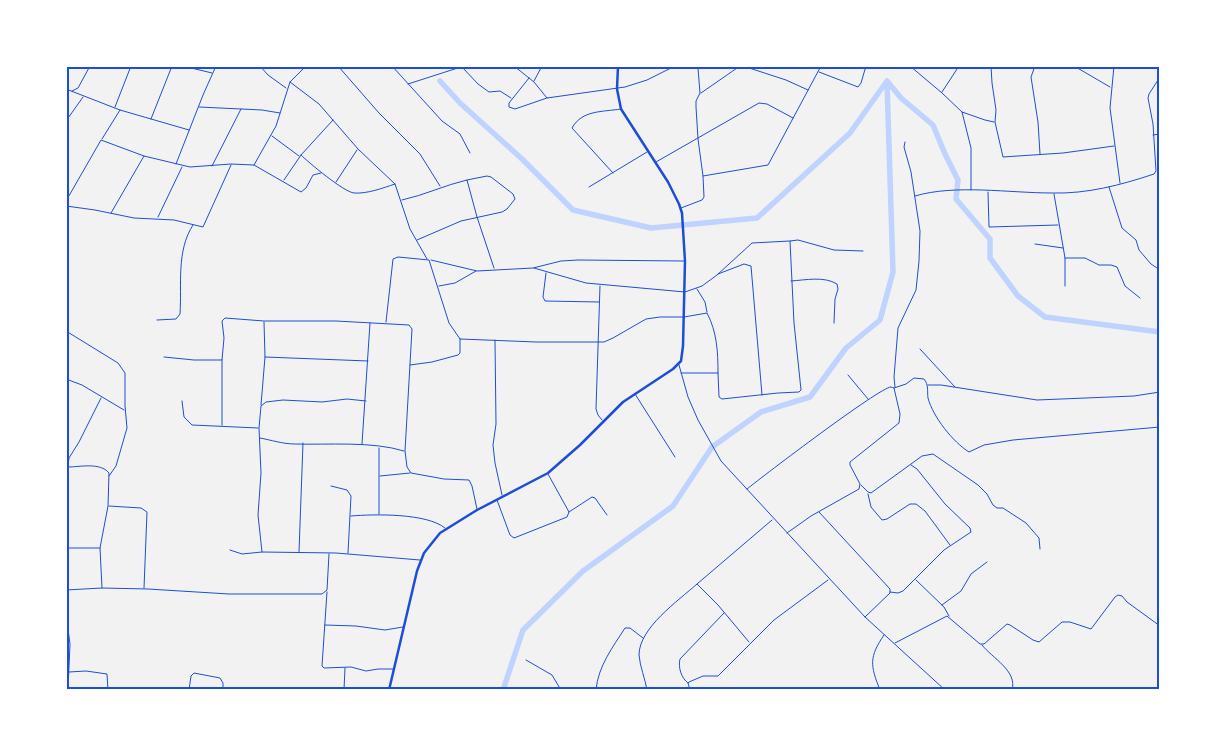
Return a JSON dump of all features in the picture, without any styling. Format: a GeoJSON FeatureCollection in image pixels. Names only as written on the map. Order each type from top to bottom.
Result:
{"type":"FeatureCollection","features":[{"type":"Feature","properties":{"kind":"main road"},"geometry":{"type":"LineString","coordinates":[[389,690],[421,560],[433,539],[445,528],[548,473],[580,445],[603,420],[634,394],[678,364],[684,346],[686,261],[684,224],[674,192],[621,109],[617,89],[618,66]]}},
{"type":"Feature","properties":{"kind":"street"},"geometry":{"type":"LineString","coordinates":[[72,92],[78,88],[90,66]]}},
{"type":"Feature","properties":{"kind":"street"},"geometry":{"type":"LineString","coordinates":[[114,108],[132,66]]}},
{"type":"Feature","properties":{"kind":"street"},"geometry":{"type":"LineString","coordinates":[[150,120],[172,66]]}},
{"type":"Feature","properties":{"kind":"street"},"geometry":{"type":"LineString","coordinates":[[183,66],[212,73]]}},
{"type":"Feature","properties":{"kind":"street"},"geometry":{"type":"LineString","coordinates":[[176,164],[188,130],[216,66]]}},
{"type":"Feature","properties":{"kind":"street"},"geometry":{"type":"LineString","coordinates":[[260,66],[273,80],[287,88]]}},
{"type":"Feature","properties":{"kind":"street"},"geometry":{"type":"LineString","coordinates":[[254,165],[272,136],[290,82],[306,66]]}},
{"type":"Feature","properties":{"kind":"street"},"geometry":{"type":"LineString","coordinates":[[338,66],[374,107],[420,154],[440,187]]}},
{"type":"Feature","properties":{"kind":"street"},"geometry":{"type":"LineString","coordinates":[[392,66],[442,121],[460,134],[470,153]]}},
{"type":"Feature","properties":{"kind":"street"},"geometry":{"type":"LineString","coordinates":[[514,66],[534,82],[547,98]]}},
{"type":"Feature","properties":{"kind":"street"},"geometry":{"type":"LineString","coordinates":[[534,82],[542,66]]}},
{"type":"Feature","properties":{"kind":"street"},"geometry":{"type":"LineString","coordinates":[[529,78],[508,104],[513,109],[547,98],[617,89],[647,80],[675,66]]}},
{"type":"Feature","properties":{"kind":"street"},"geometry":{"type":"LineString","coordinates":[[693,66],[698,68],[703,66]]}},
{"type":"Feature","properties":{"kind":"street"},"geometry":{"type":"LineString","coordinates":[[680,208],[703,198],[703,176],[696,101],[700,94],[741,66],[786,80],[809,90]]}},
{"type":"Feature","properties":{"kind":"street"},"geometry":{"type":"LineString","coordinates":[[703,176],[768,165],[821,66]]}},
{"type":"Feature","properties":{"kind":"street"},"geometry":{"type":"LineString","coordinates":[[818,72],[858,87],[864,76],[866,66]]}},
{"type":"Feature","properties":{"kind":"street"},"geometry":{"type":"LineString","coordinates":[[910,66],[942,92],[962,112],[995,122]]}},
{"type":"Feature","properties":{"kind":"street"},"geometry":{"type":"LineString","coordinates":[[942,92],[959,66]]}},
{"type":"Feature","properties":{"kind":"street"},"geometry":{"type":"LineString","coordinates":[[991,66],[996,110],[995,122],[1003,157],[1040,155],[1114,146]]}},
{"type":"Feature","properties":{"kind":"street"},"geometry":{"type":"LineString","coordinates":[[1035,66],[1031,77],[1040,155]]}},
{"type":"Feature","properties":{"kind":"street"},"geometry":{"type":"LineString","coordinates":[[1074,66],[1111,88]]}},
{"type":"Feature","properties":{"kind":"street"},"geometry":{"type":"LineString","coordinates":[[1114,66],[1110,108],[1120,184]]}},
{"type":"Feature","properties":{"kind":"street"},"geometry":{"type":"LineString","coordinates":[[407,84],[463,67],[478,84],[490,92],[500,91],[512,99]]}},
{"type":"Feature","properties":{"kind":"street"},"geometry":{"type":"LineString","coordinates":[[698,68],[700,94]]}},
{"type":"Feature","properties":{"kind":"street"},"geometry":{"type":"LineString","coordinates":[[914,196],[951,189],[1054,193],[1108,187],[1156,173],[1148,96],[1160,77]]}},
{"type":"Feature","properties":{"kind":"street"},"geometry":{"type":"LineString","coordinates":[[290,82],[314,100],[334,120],[358,149],[395,184],[407,222],[424,255],[429,260],[448,323],[460,339],[460,353],[432,362],[409,365]]}},
{"type":"Feature","properties":{"kind":"street"},"geometry":{"type":"LineString","coordinates":[[78,88],[78,94]]}},
{"type":"Feature","properties":{"kind":"street"},"geometry":{"type":"LineString","coordinates":[[66,89],[114,108],[188,130]]}},
{"type":"Feature","properties":{"kind":"street"},"geometry":{"type":"LineString","coordinates":[[66,120],[83,96]]}},
{"type":"Feature","properties":{"kind":"street"},"geometry":{"type":"LineString","coordinates":[[656,163],[759,104],[768,104],[794,118]]}},
{"type":"Feature","properties":{"kind":"street"},"geometry":{"type":"LineString","coordinates":[[198,107],[262,110],[280,114]]}},
{"type":"Feature","properties":{"kind":"street"},"geometry":{"type":"LineString","coordinates":[[212,167],[241,109]]}},
{"type":"Feature","properties":{"kind":"street"},"geometry":{"type":"LineString","coordinates":[[613,173],[572,127],[586,114],[621,109]]}},
{"type":"Feature","properties":{"kind":"street"},"geometry":{"type":"LineString","coordinates":[[66,201],[120,110]]}},
{"type":"Feature","properties":{"kind":"street"},"geometry":{"type":"LineString","coordinates":[[962,112],[971,148],[970,190]]}},
{"type":"Feature","properties":{"kind":"street"},"geometry":{"type":"LineString","coordinates":[[283,181],[300,155],[334,120]]}},
{"type":"Feature","properties":{"kind":"street"},"geometry":{"type":"LineString","coordinates":[[1153,135],[1160,134]]}},
{"type":"Feature","properties":{"kind":"street"},"geometry":{"type":"LineString","coordinates":[[272,136],[300,155],[321,173],[353,193],[395,184]]}},
{"type":"Feature","properties":{"kind":"street"},"geometry":{"type":"LineString","coordinates":[[101,140],[144,156],[183,166],[254,165],[299,191],[303,191],[313,175],[321,173]]}},
{"type":"Feature","properties":{"kind":"street"},"geometry":{"type":"LineString","coordinates":[[905,142],[904,147],[920,231],[920,261],[916,290],[898,328],[894,377],[900,414],[899,423],[850,462],[850,465],[860,484],[868,492],[871,507],[882,520],[887,519],[910,504],[918,505],[925,511],[950,546]]}},
{"type":"Feature","properties":{"kind":"street"},"geometry":{"type":"LineString","coordinates":[[335,182],[358,149]]}},
{"type":"Feature","properties":{"kind":"street"},"geometry":{"type":"LineString","coordinates":[[589,187],[648,151]]}},
{"type":"Feature","properties":{"kind":"street"},"geometry":{"type":"LineString","coordinates":[[111,213],[144,156]]}},
{"type":"Feature","properties":{"kind":"street"},"geometry":{"type":"LineString","coordinates":[[66,206],[134,218],[182,221],[201,227],[205,225],[231,164]]}},
{"type":"Feature","properties":{"kind":"street"},"geometry":{"type":"LineString","coordinates":[[158,218],[183,166]]}},
{"type":"Feature","properties":{"kind":"street"},"geometry":{"type":"LineString","coordinates":[[401,200],[424,194],[440,187],[487,176],[491,177],[515,196],[514,202],[502,212],[462,221],[417,240]]}},
{"type":"Feature","properties":{"kind":"street"},"geometry":{"type":"LineString","coordinates":[[468,180],[477,217],[494,269]]}},
{"type":"Feature","properties":{"kind":"street"},"geometry":{"type":"LineString","coordinates":[[1108,187],[1122,228],[1136,240],[1140,250],[1151,264],[1160,270]]}},
{"type":"Feature","properties":{"kind":"street"},"geometry":{"type":"LineString","coordinates":[[988,191],[989,227],[1058,224]]}},
{"type":"Feature","properties":{"kind":"street"},"geometry":{"type":"LineString","coordinates":[[1054,193],[1058,224],[1064,248],[1065,286]]}},
{"type":"Feature","properties":{"kind":"street"},"geometry":{"type":"LineString","coordinates":[[156,320],[176,319],[180,314],[184,244],[193,225]]}},
{"type":"Feature","properties":{"kind":"street"},"geometry":{"type":"LineString","coordinates":[[533,268],[586,284],[685,292],[697,289],[717,275],[752,243],[798,240],[834,250],[863,251]]}},
{"type":"Feature","properties":{"kind":"street"},"geometry":{"type":"LineString","coordinates":[[697,289],[705,302],[715,334],[718,352],[720,399],[799,392],[801,390],[794,323],[790,241]]}},
{"type":"Feature","properties":{"kind":"street"},"geometry":{"type":"LineString","coordinates":[[1035,244],[1064,248]]}},
{"type":"Feature","properties":{"kind":"street"},"geometry":{"type":"LineString","coordinates":[[386,324],[393,259],[398,257],[429,260],[477,270],[533,268],[561,261],[578,260],[686,261]]}},
{"type":"Feature","properties":{"kind":"street"},"geometry":{"type":"LineString","coordinates":[[1065,258],[1085,258],[1099,265],[1111,265],[1117,268],[1125,286],[1140,298]]}},
{"type":"Feature","properties":{"kind":"street"},"geometry":{"type":"LineString","coordinates":[[717,275],[744,264],[751,266],[762,395]]}},
{"type":"Feature","properties":{"kind":"street"},"geometry":{"type":"LineString","coordinates":[[438,286],[455,283],[477,270]]}},
{"type":"Feature","properties":{"kind":"street"},"geometry":{"type":"LineString","coordinates":[[546,272],[543,296],[545,301],[600,302]]}},
{"type":"Feature","properties":{"kind":"street"},"geometry":{"type":"LineString","coordinates":[[791,281],[821,279],[837,284],[834,323]]}},
{"type":"Feature","properties":{"kind":"street"},"geometry":{"type":"LineString","coordinates":[[600,286],[600,341],[596,408],[598,415],[603,420]]}},
{"type":"Feature","properties":{"kind":"street"},"geometry":{"type":"LineString","coordinates":[[460,339],[604,342],[646,319],[654,317],[684,317],[707,313]]}},
{"type":"Feature","properties":{"kind":"street"},"geometry":{"type":"LineString","coordinates":[[222,426],[223,320],[229,318],[264,321],[336,321],[407,324],[410,327],[405,451],[407,467],[411,473]]}},
{"type":"Feature","properties":{"kind":"street"},"geometry":{"type":"LineString","coordinates":[[262,552],[258,515],[261,473],[258,428],[265,357],[264,321]]}},
{"type":"Feature","properties":{"kind":"street"},"geometry":{"type":"LineString","coordinates":[[362,445],[370,323]]}},
{"type":"Feature","properties":{"kind":"street"},"geometry":{"type":"LineString","coordinates":[[66,331],[105,354],[122,367],[126,376],[126,432],[116,466],[110,476],[108,506],[100,548],[102,588]]}},
{"type":"Feature","properties":{"kind":"street"},"geometry":{"type":"LineString","coordinates":[[495,339],[496,424],[493,445],[503,497]]}},
{"type":"Feature","properties":{"kind":"street"},"geometry":{"type":"LineString","coordinates":[[920,349],[956,388]]}},
{"type":"Feature","properties":{"kind":"street"},"geometry":{"type":"LineString","coordinates":[[164,357],[222,360]]}},
{"type":"Feature","properties":{"kind":"street"},"geometry":{"type":"LineString","coordinates":[[265,357],[368,361]]}},
{"type":"Feature","properties":{"kind":"street"},"geometry":{"type":"LineString","coordinates":[[678,364],[698,420],[721,461],[865,617],[945,690]]}},
{"type":"Feature","properties":{"kind":"street"},"geometry":{"type":"LineString","coordinates":[[681,373],[718,373]]}},
{"type":"Feature","properties":{"kind":"street"},"geometry":{"type":"LineString","coordinates":[[848,375],[868,400]]}},
{"type":"Feature","properties":{"kind":"street"},"geometry":{"type":"LineString","coordinates":[[746,489],[868,400],[888,388],[895,388],[906,384],[912,378],[917,377],[924,379],[928,385],[929,400],[942,426],[948,434],[969,452],[984,445],[1022,438],[1160,428]]}},
{"type":"Feature","properties":{"kind":"street"},"geometry":{"type":"LineString","coordinates":[[66,379],[82,385],[101,398],[125,410]]}},
{"type":"Feature","properties":{"kind":"street"},"geometry":{"type":"LineString","coordinates":[[928,385],[941,385],[1037,400],[1134,396],[1160,392]]}},
{"type":"Feature","properties":{"kind":"street"},"geometry":{"type":"LineString","coordinates":[[634,394],[675,457]]}},
{"type":"Feature","properties":{"kind":"street"},"geometry":{"type":"LineString","coordinates":[[66,479],[69,458],[101,398]]}},
{"type":"Feature","properties":{"kind":"street"},"geometry":{"type":"LineString","coordinates":[[261,406],[266,402],[283,400],[322,402],[347,399],[366,401]]}},
{"type":"Feature","properties":{"kind":"street"},"geometry":{"type":"LineString","coordinates":[[182,401],[184,417],[189,424],[194,426],[258,428]]}},
{"type":"Feature","properties":{"kind":"street"},"geometry":{"type":"LineString","coordinates":[[260,438],[293,444],[362,445],[405,451]]}},
{"type":"Feature","properties":{"kind":"street"},"geometry":{"type":"LineString","coordinates":[[299,553],[303,444]]}},
{"type":"Feature","properties":{"kind":"street"},"geometry":{"type":"LineString","coordinates":[[379,447],[379,515]]}},
{"type":"Feature","properties":{"kind":"street"},"geometry":{"type":"LineString","coordinates":[[868,492],[871,493],[926,454],[933,454],[978,485],[997,508],[1003,508],[1026,523],[1039,538],[1040,549]]}},
{"type":"Feature","properties":{"kind":"street"},"geometry":{"type":"LineString","coordinates":[[865,617],[890,592],[901,592],[916,580],[935,558],[970,534],[971,530],[945,504],[917,469],[910,465]]}},
{"type":"Feature","properties":{"kind":"street"},"geometry":{"type":"LineString","coordinates":[[68,467],[99,467],[106,470],[110,476]]}},
{"type":"Feature","properties":{"kind":"street"},"geometry":{"type":"LineString","coordinates":[[380,476],[411,473],[444,479],[469,480],[477,510]]}},
{"type":"Feature","properties":{"kind":"street"},"geometry":{"type":"LineString","coordinates":[[548,473],[569,512]]}},
{"type":"Feature","properties":{"kind":"street"},"geometry":{"type":"LineString","coordinates":[[787,533],[819,511],[859,489],[860,484]]}},
{"type":"Feature","properties":{"kind":"street"},"geometry":{"type":"LineString","coordinates":[[331,486],[350,492],[348,554]]}},
{"type":"Feature","properties":{"kind":"street"},"geometry":{"type":"LineString","coordinates":[[497,500],[510,535],[514,538],[567,517],[569,512],[594,497],[607,515]]}},
{"type":"Feature","properties":{"kind":"street"},"geometry":{"type":"LineString","coordinates":[[108,506],[141,508],[147,512],[144,589]]}},
{"type":"Feature","properties":{"kind":"street"},"geometry":{"type":"LineString","coordinates":[[819,511],[890,589],[890,592]]}},
{"type":"Feature","properties":{"kind":"street"},"geometry":{"type":"LineString","coordinates":[[350,516],[401,516],[435,522],[445,528]]}},
{"type":"Feature","properties":{"kind":"street"},"geometry":{"type":"LineString","coordinates":[[647,690],[639,658],[643,638],[651,626],[773,519]]}},
{"type":"Feature","properties":{"kind":"street"},"geometry":{"type":"LineString","coordinates":[[66,548],[100,548]]}},
{"type":"Feature","properties":{"kind":"street"},"geometry":{"type":"LineString","coordinates":[[230,550],[242,554],[262,552],[348,554],[421,560]]}},
{"type":"Feature","properties":{"kind":"street"},"geometry":{"type":"LineString","coordinates":[[329,554],[322,666],[326,668],[345,667],[366,672],[395,668]]}},
{"type":"Feature","properties":{"kind":"street"},"geometry":{"type":"LineString","coordinates":[[942,605],[961,591],[971,574],[987,562]]}},
{"type":"Feature","properties":{"kind":"street"},"geometry":{"type":"LineString","coordinates":[[688,683],[703,676],[718,676],[785,611],[829,579]]}},
{"type":"Feature","properties":{"kind":"street"},"geometry":{"type":"LineString","coordinates":[[916,580],[942,605],[949,616],[1007,671],[1014,685],[1012,690]]}},
{"type":"Feature","properties":{"kind":"street"},"geometry":{"type":"LineString","coordinates":[[698,584],[750,643]]}},
{"type":"Feature","properties":{"kind":"street"},"geometry":{"type":"LineString","coordinates":[[68,690],[70,644],[67,590],[102,588],[197,593],[312,595],[322,594],[327,590]]}},
{"type":"Feature","properties":{"kind":"street"},"geometry":{"type":"LineString","coordinates":[[980,644],[984,644],[1007,624],[1039,642],[1062,622],[1070,622],[1090,629],[1118,595],[1122,596],[1127,602],[1160,626]]}},
{"type":"Feature","properties":{"kind":"street"},"geometry":{"type":"LineString","coordinates":[[690,690],[688,683],[683,679],[679,665],[680,658],[724,613]]}},
{"type":"Feature","properties":{"kind":"street"},"geometry":{"type":"LineString","coordinates":[[894,644],[949,616]]}},
{"type":"Feature","properties":{"kind":"street"},"geometry":{"type":"LineString","coordinates":[[325,625],[356,626],[385,630],[404,627]]}},
{"type":"Feature","properties":{"kind":"street"},"geometry":{"type":"LineString","coordinates":[[596,690],[606,658],[625,628],[630,628],[643,638]]}},
{"type":"Feature","properties":{"kind":"street"},"geometry":{"type":"LineString","coordinates":[[880,690],[874,672],[872,654],[884,634]]}},
{"type":"Feature","properties":{"kind":"street"},"geometry":{"type":"LineString","coordinates":[[526,660],[552,676],[561,690]]}},
{"type":"Feature","properties":{"kind":"street"},"geometry":{"type":"LineString","coordinates":[[344,690],[345,667]]}},
{"type":"Feature","properties":{"kind":"street"},"geometry":{"type":"LineString","coordinates":[[69,672],[106,674],[108,690]]}},
{"type":"Feature","properties":{"kind":"street"},"geometry":{"type":"LineString","coordinates":[[190,690],[191,676],[194,673],[220,678],[223,690]]}},
{"type":"Feature","properties":{"kind":"waterway"},"geometry":{"type":"LineString","coordinates":[[440,81],[460,103],[521,158],[573,210],[651,228],[757,218],[850,133],[887,81],[901,98],[933,125],[958,180],[956,199],[990,239],[990,258],[1018,296],[1045,317],[1160,332]]}},
{"type":"Feature","properties":{"kind":"waterway"},"geometry":{"type":"LineString","coordinates":[[503,690],[523,630],[583,571],[673,506],[712,447],[761,412],[810,397],[846,348],[880,320],[893,272],[887,82]]}}]}
